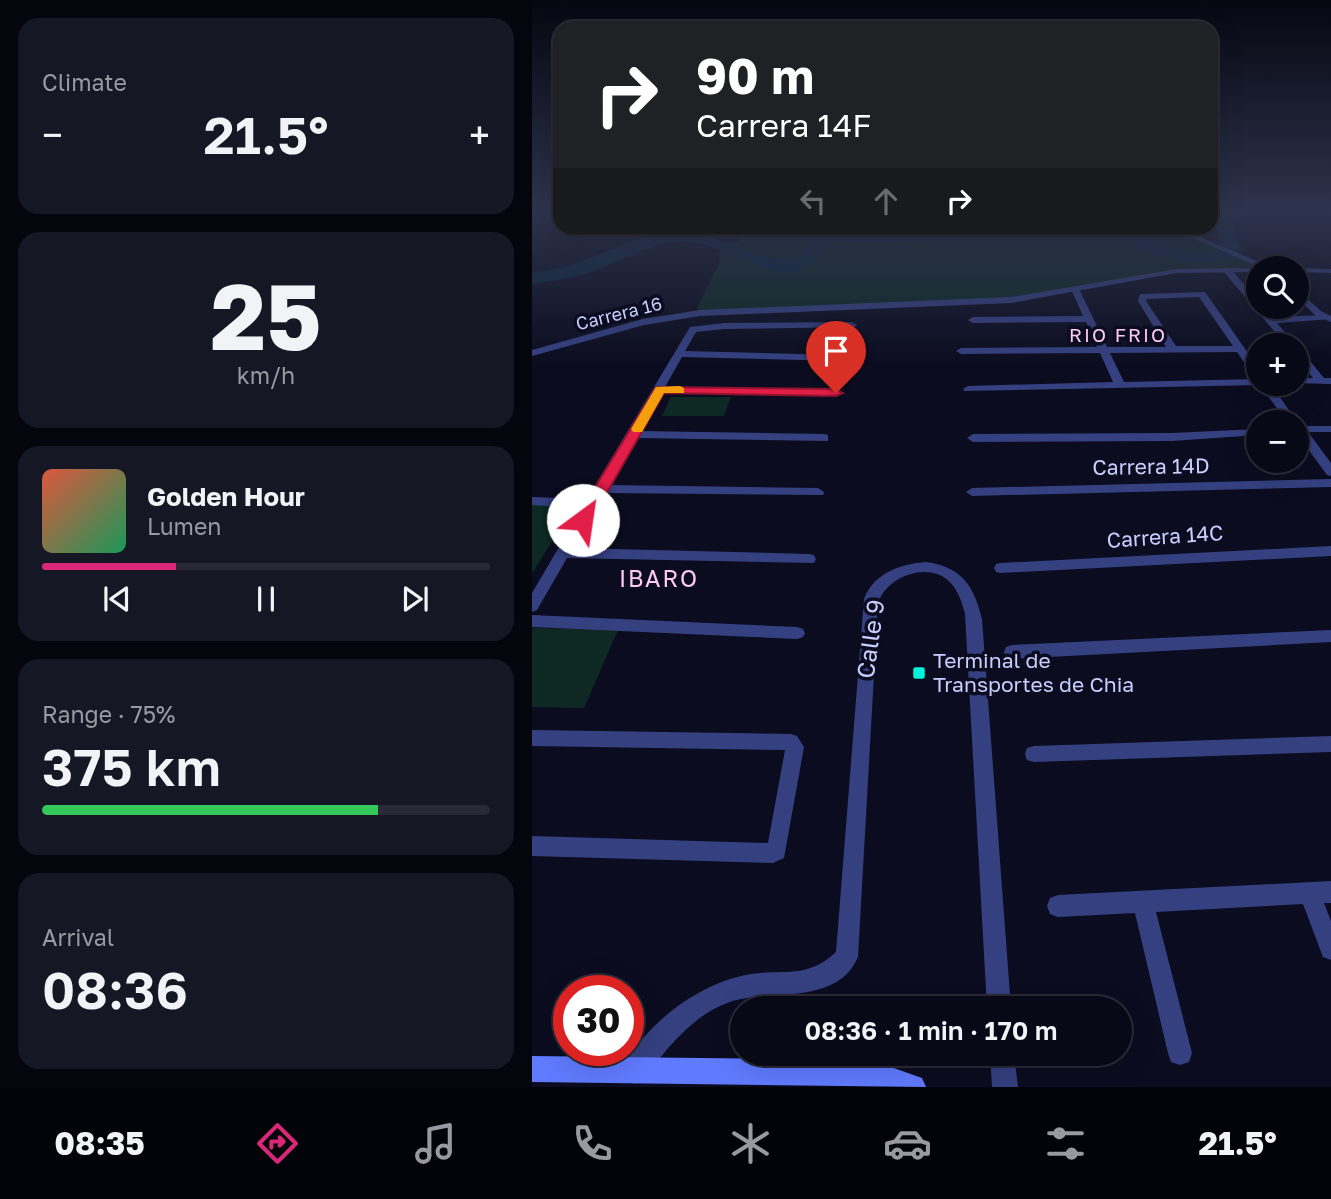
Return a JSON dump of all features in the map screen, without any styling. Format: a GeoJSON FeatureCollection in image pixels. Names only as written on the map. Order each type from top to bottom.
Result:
{"type":"FeatureCollection","features":[{"type":"Feature","properties":{"kind":"main road"},"geometry":{"type":"LineString","coordinates":[[532,1069],[871,1073],[912,1087]]}},
{"type":"Feature","properties":{"kind":"street"},"geometry":{"type":"LineString","coordinates":[[1227,270],[1280,333]]}},
{"type":"Feature","properties":{"kind":"street","name":"Carrera 16"},"geometry":{"type":"LineString","coordinates":[[532,353],[643,323],[699,313],[988,301],[1076,291],[1176,271],[1246,270]]}},
{"type":"Feature","properties":{"kind":"street"},"geometry":{"type":"LineString","coordinates":[[1309,270],[1331,271]]}},
{"type":"Feature","properties":{"kind":"street"},"geometry":{"type":"LineString","coordinates":[[1076,291],[1119,385]]}},
{"type":"Feature","properties":{"kind":"street"},"geometry":{"type":"LineString","coordinates":[[1174,350],[1142,301],[1143,296],[1202,294],[1246,357]]}},
{"type":"Feature","properties":{"kind":"street"},"geometry":{"type":"LineString","coordinates":[[1309,302],[1329,318]]}},
{"type":"Feature","properties":{"kind":"street"},"geometry":{"type":"LineString","coordinates":[[1269,320],[1329,318]]}},
{"type":"Feature","properties":{"kind":"street"},"geometry":{"type":"LineString","coordinates":[[973,320],[1087,319]]}},
{"type":"Feature","properties":{"kind":"street"},"geometry":{"type":"LineString","coordinates":[[532,606],[696,327],[852,325]]}},
{"type":"Feature","properties":{"kind":"street"},"geometry":{"type":"LineString","coordinates":[[961,351],[1240,349]]}},
{"type":"Feature","properties":{"kind":"street"},"geometry":{"type":"LineString","coordinates":[[680,354],[842,358]]}},
{"type":"Feature","properties":{"kind":"street"},"geometry":{"type":"LineString","coordinates":[[1309,364],[1326,381]]}},
{"type":"Feature","properties":{"kind":"street"},"geometry":{"type":"LineString","coordinates":[[968,389],[1246,382]]}},
{"type":"Feature","properties":{"kind":"street"},"geometry":{"type":"LineString","coordinates":[[660,390],[836,393]]}},
{"type":"Feature","properties":{"kind":"street"},"geometry":{"type":"LineString","coordinates":[[1309,428],[1331,429]]}},
{"type":"Feature","properties":{"kind":"street"},"geometry":{"type":"LineString","coordinates":[[973,438],[1172,437],[1246,433]]}},
{"type":"Feature","properties":{"kind":"street"},"geometry":{"type":"LineString","coordinates":[[635,434],[824,438]]}},
{"type":"Feature","properties":{"kind":"street"},"geometry":{"type":"LineString","coordinates":[[1309,444],[1331,472]]}},
{"type":"Feature","properties":{"kind":"street","name":"Carrera 14D"},"geometry":{"type":"LineString","coordinates":[[972,492],[1331,483]]}},
{"type":"Feature","properties":{"kind":"street"},"geometry":{"type":"LineString","coordinates":[[602,489],[818,492]]}},
{"type":"Feature","properties":{"kind":"street"},"geometry":{"type":"LineString","coordinates":[[532,501],[593,504]]}},
{"type":"Feature","properties":{"kind":"street","name":"Carrera 14C"},"geometry":{"type":"LineString","coordinates":[[1001,568],[1331,551]]}},
{"type":"Feature","properties":{"kind":"street"},"geometry":{"type":"LineString","coordinates":[[564,553],[809,559]]}},
{"type":"Feature","properties":{"kind":"street","name":"Calle 9"},"geometry":{"type":"LineString","coordinates":[[635,1071],[656,1042],[682,1015],[711,999],[748,986],[793,985],[822,978],[847,957],[868,628],[874,594],[886,578],[903,570],[939,570],[955,578],[970,602],[974,619],[998,996]]}},
{"type":"Feature","properties":{"kind":"street"},"geometry":{"type":"LineString","coordinates":[[532,621],[797,633]]}},
{"type":"Feature","properties":{"kind":"street"},"geometry":{"type":"LineString","coordinates":[[1012,652],[1331,636]]}},
{"type":"Feature","properties":{"kind":"street"},"geometry":{"type":"LineString","coordinates":[[532,738],[794,744],[777,851],[773,853],[532,846]]}},
{"type":"Feature","properties":{"kind":"street"},"geometry":{"type":"LineString","coordinates":[[1034,754],[1331,744]]}},
{"type":"Feature","properties":{"kind":"street"},"geometry":{"type":"LineString","coordinates":[[1058,906],[1320,893],[1331,949]]}},
{"type":"Feature","properties":{"kind":"street"},"geometry":{"type":"LineString","coordinates":[[1143,902],[1180,1053]]}},
{"type":"Feature","properties":{"kind":"street"},"geometry":{"type":"LineString","coordinates":[[1003,1066],[1005,1087]]}},
{"type":"Feature","properties":{"kind":"green space"},"geometry":{"type":"Polygon","coordinates":[[[719,263],[1246,263],[1246,269],[1194,270],[1029,298],[700,313],[697,308],[719,263]]]}},
{"type":"Feature","properties":{"kind":"green space"},"geometry":{"type":"Polygon","coordinates":[[[671,397],[731,397],[724,416],[662,416],[671,397]]]}},
{"type":"Feature","properties":{"kind":"green space"},"geometry":{"type":"Polygon","coordinates":[[[532,504],[574,505],[532,574],[532,504]]]}},
{"type":"Feature","properties":{"kind":"green space"},"geometry":{"type":"Polygon","coordinates":[[[532,628],[618,630],[584,708],[532,707],[532,628]]]}},
{"type":"Feature","properties":{"kind":"waterway"},"geometry":{"type":"LineString","coordinates":[[532,278],[574,271],[597,263]]}},
{"type":"Feature","properties":{"kind":"waterway"},"geometry":{"type":"LineString","coordinates":[[763,263],[774,266],[799,263]]}},
{"type":"Feature","properties":{"kind":"slow traffic"},"geometry":{"type":"LineString","coordinates":[[637,429],[660,390],[680,390]]}},
{"type":"Feature","properties":{"kind":"place","name":"Terminal de Transportes de Chia"},"geometry":{"type":"Point","coordinates":[919,673]}},
{"type":"Feature","properties":{"kind":"district","name":"RIO FRIO"},"geometry":{"type":"Point","coordinates":[1118,335]}},
{"type":"Feature","properties":{"kind":"district","name":"IBARO"},"geometry":{"type":"Point","coordinates":[659,579]}},
{"type":"Feature","properties":{"kind":"route"},"geometry":{"type":"LineString","coordinates":[[583,520],[660,390],[836,393]]}}]}
